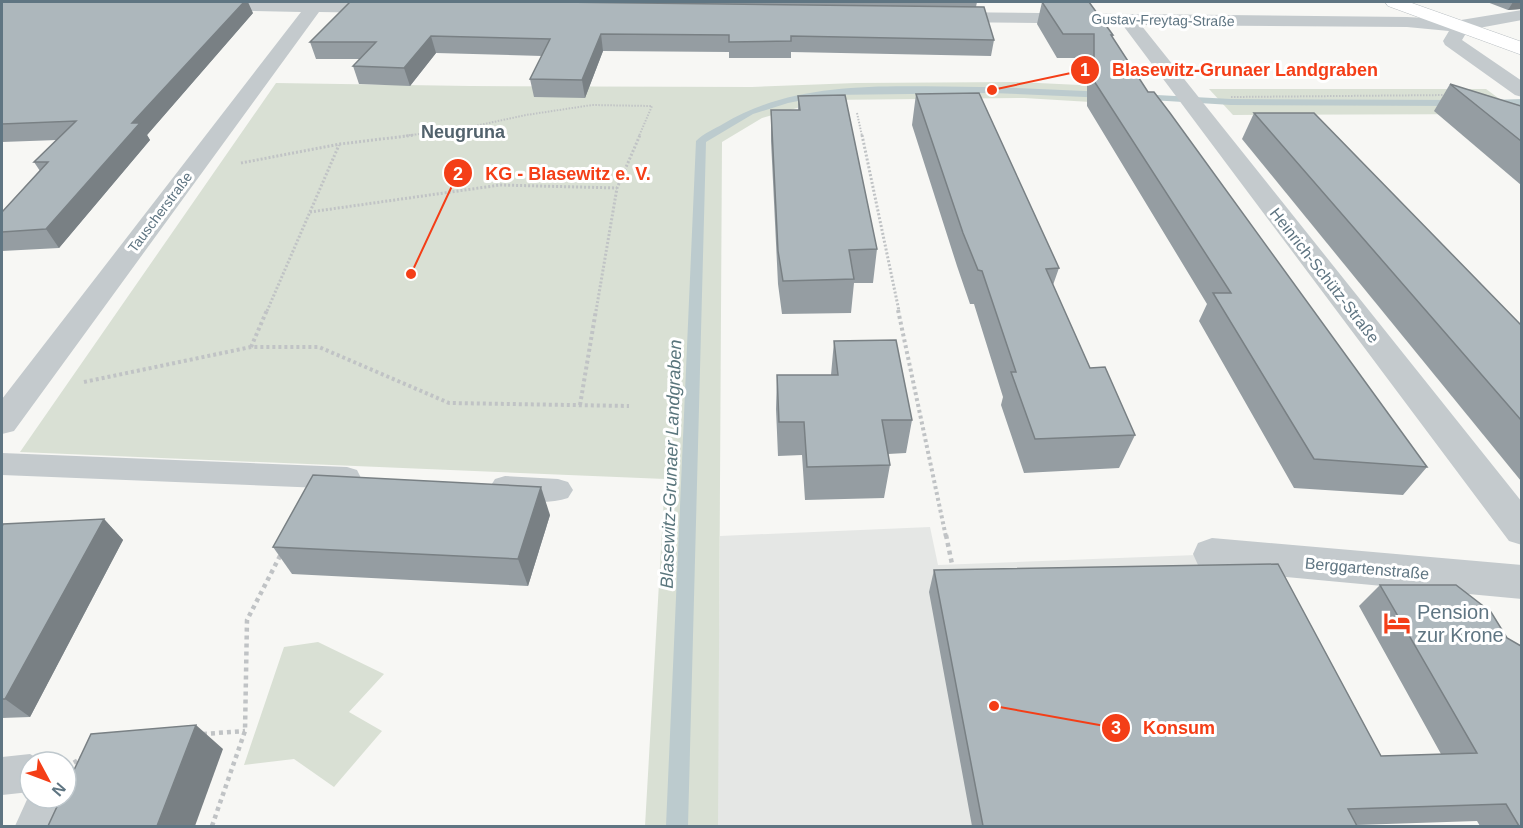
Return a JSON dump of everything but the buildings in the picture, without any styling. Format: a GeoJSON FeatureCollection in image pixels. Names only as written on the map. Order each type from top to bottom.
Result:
{"type":"FeatureCollection","features":[{"type":"Feature","properties":{"kind":"main road"},"geometry":{"type":"LineString","coordinates":[[1394,2],[1521,49]]}},
{"type":"Feature","properties":{"kind":"street"},"geometry":{"type":"LineString","coordinates":[[181,5],[316,4],[409,9]]}},
{"type":"Feature","properties":{"kind":"street","name":"Tauscherstraße"},"geometry":{"type":"LineString","coordinates":[[2,422],[316,4]]}},
{"type":"Feature","properties":{"kind":"street","name":"Gustav-Freytag-Straße"},"geometry":{"type":"LineString","coordinates":[[924,17],[1407,22],[1461,26],[1521,15]]}},
{"type":"Feature","properties":{"kind":"street","name":"Heinrich-Schütz-Straße"},"geometry":{"type":"LineString","coordinates":[[1128,20],[1521,530]]}},
{"type":"Feature","properties":{"kind":"street"},"geometry":{"type":"LineString","coordinates":[[1461,26],[1452,41],[1519,89]]}},
{"type":"Feature","properties":{"kind":"street","name":"Berggartenstraße"},"geometry":{"type":"LineString","coordinates":[[1212,554],[1521,582]]}},
{"type":"Feature","properties":{"kind":"lane"},"geometry":{"type":"LineString","coordinates":[[2,464],[368,479]]}},
{"type":"Feature","properties":{"kind":"lane"},"geometry":{"type":"LineString","coordinates":[[475,485],[558,490]]}},
{"type":"Feature","properties":{"kind":"lane"},"geometry":{"type":"LineString","coordinates":[[2,776],[18,774]]}},
{"type":"Feature","properties":{"kind":"lane"},"geometry":{"type":"LineString","coordinates":[[36,826],[43,810]]}},
{"type":"Feature","properties":{"kind":"path"},"geometry":{"type":"LineString","coordinates":[[1196,108],[1451,95]]}},
{"type":"Feature","properties":{"kind":"path"},"geometry":{"type":"LineString","coordinates":[[188,174],[340,144],[461,129],[525,115],[592,105],[652,106],[617,189],[580,405]]}},
{"type":"Feature","properties":{"kind":"path"},"geometry":{"type":"LineString","coordinates":[[857,113],[952,564]]}},
{"type":"Feature","properties":{"kind":"path"},"geometry":{"type":"LineString","coordinates":[[251,347],[340,144]]}},
{"type":"Feature","properties":{"kind":"path"},"geometry":{"type":"LineString","coordinates":[[310,212],[500,185],[617,189]]}},
{"type":"Feature","properties":{"kind":"path"},"geometry":{"type":"LineString","coordinates":[[21,396],[251,347],[319,347],[449,403],[629,406]]}},
{"type":"Feature","properties":{"kind":"path"},"geometry":{"type":"LineString","coordinates":[[212,826],[245,731],[248,620],[284,548]]}},
{"type":"Feature","properties":{"kind":"path"},"geometry":{"type":"LineString","coordinates":[[200,734],[245,731]]}},
{"type":"Feature","properties":{"kind":"path"},"geometry":{"type":"LineString","coordinates":[[78,761],[93,752]]}},
{"type":"Feature","properties":{"kind":"shaded area"},"geometry":{"type":"Polygon","coordinates":[[[1017,82],[1143,88],[1157,106],[1024,98],[825,100],[762,118],[722,142],[718,826],[645,826],[665,479],[20,452],[276,83],[752,87],[856,83],[1017,82]]]}},
{"type":"Feature","properties":{"kind":"shaded area"},"geometry":{"type":"Polygon","coordinates":[[[1209,89],[1486,89],[1520,114],[1233,115],[1209,89]]]}},
{"type":"Feature","properties":{"kind":"shaded area"},"geometry":{"type":"Polygon","coordinates":[[[930,527],[938,565],[1196,555],[1325,826],[717,826],[720,536],[930,527]]]}},
{"type":"Feature","properties":{"kind":"shaded area"},"geometry":{"type":"Polygon","coordinates":[[[318,642],[384,674],[349,712],[382,731],[334,787],[294,759],[244,765],[284,647],[318,642]]]}},
{"type":"Feature","properties":{"kind":"waterway","name":"Blasewitz‐Grunaer Landgraben"},"geometry":{"type":"LineString","coordinates":[[677,826],[701,141],[750,112],[786,100],[829,92],[992,90],[1108,95]]}},
{"type":"Feature","properties":{"kind":"waterway","name":"Blasewitz‐Grunaer Landgraben"},"geometry":{"type":"LineString","coordinates":[[1138,97],[1231,102],[1459,103]]}},
{"type":"Feature","properties":{"kind":"waterway","name":"Blasewitz‐Grunaer Landgraben"},"geometry":{"type":"LineString","coordinates":[[1489,103],[1522,102]]}},
{"type":"Feature","properties":{"kind":"place","name":"Blasewitz‐Grunaer Landgraben"},"geometry":{"type":"Point","coordinates":[992,90]}},
{"type":"Feature","properties":{"kind":"place","name":"KG - Blasewitz e. V."},"geometry":{"type":"Point","coordinates":[411,274]}},
{"type":"Feature","properties":{"kind":"place","name":"Pension zur Krone"},"geometry":{"type":"Point","coordinates":[1397,623]}},
{"type":"Feature","properties":{"kind":"place","name":"Konsum"},"geometry":{"type":"Point","coordinates":[994,706]}},
{"type":"Feature","properties":{"kind":"district","name":"Neugruna"},"geometry":{"type":"Point","coordinates":[463,132]}}]}
